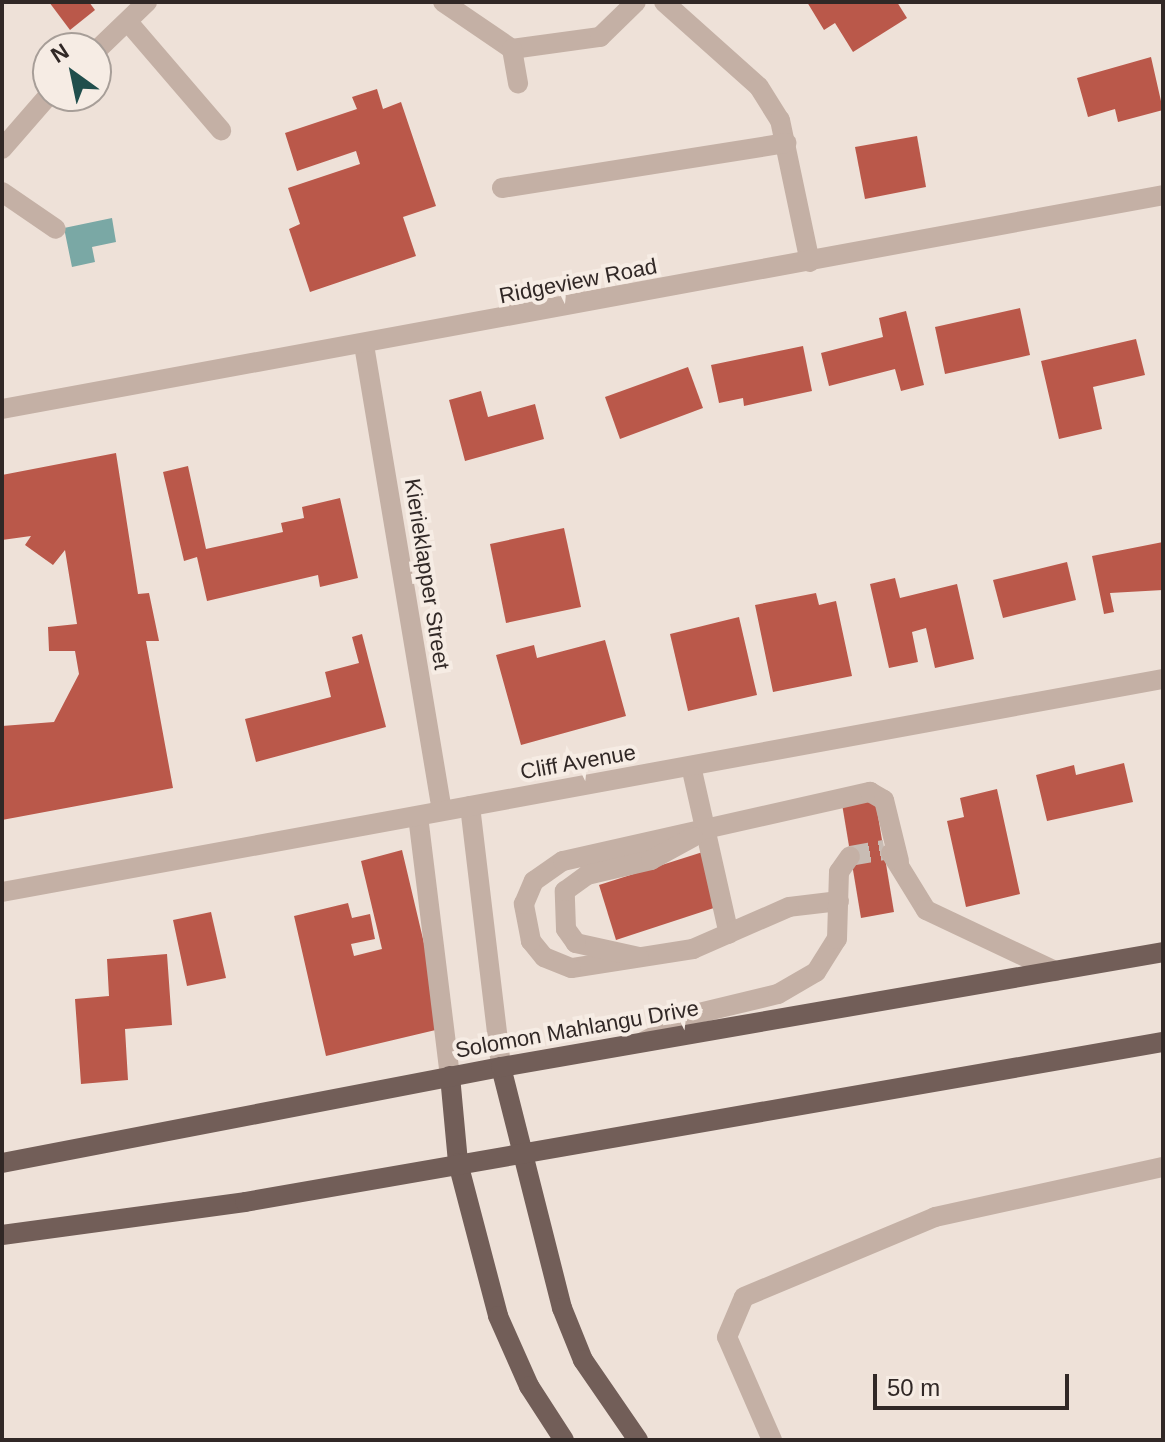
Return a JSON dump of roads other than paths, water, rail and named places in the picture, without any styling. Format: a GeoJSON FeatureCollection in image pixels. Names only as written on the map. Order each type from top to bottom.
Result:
{"type":"FeatureCollection","features":[{"type":"Feature","properties":{"kind":"main road","name":"Solomon Mahlangu Drive"},"geometry":{"type":"LineString","coordinates":[[2,1163],[450,1076],[1163,952]]}},
{"type":"Feature","properties":{"kind":"main road"},"geometry":{"type":"LineString","coordinates":[[2,1235],[245,1202],[1163,1042]]}},
{"type":"Feature","properties":{"kind":"main road"},"geometry":{"type":"LineString","coordinates":[[501,1067],[562,1308],[583,1360],[638,1440]]}},
{"type":"Feature","properties":{"kind":"main road"},"geometry":{"type":"LineString","coordinates":[[450,1076],[458,1163],[498,1316],[529,1386],[564,1440]]}},
{"type":"Feature","properties":{"kind":"street"},"geometry":{"type":"LineString","coordinates":[[112,36],[147,2]]}},
{"type":"Feature","properties":{"kind":"street"},"geometry":{"type":"LineString","coordinates":[[443,2],[512,49],[600,37],[636,2]]}},
{"type":"Feature","properties":{"kind":"street"},"geometry":{"type":"LineString","coordinates":[[664,2],[759,87],[786,143],[810,262]]}},
{"type":"Feature","properties":{"kind":"street"},"geometry":{"type":"LineString","coordinates":[[128,22],[221,130]]}},
{"type":"Feature","properties":{"kind":"street"},"geometry":{"type":"LineString","coordinates":[[512,49],[518,83]]}},
{"type":"Feature","properties":{"kind":"street"},"geometry":{"type":"LineString","coordinates":[[2,149],[34,112]]}},
{"type":"Feature","properties":{"kind":"street"},"geometry":{"type":"LineString","coordinates":[[502,188],[786,143]]}},
{"type":"Feature","properties":{"kind":"street"},"geometry":{"type":"LineString","coordinates":[[2,192],[56,229]]}},
{"type":"Feature","properties":{"kind":"street","name":"Ridgeview Road"},"geometry":{"type":"LineString","coordinates":[[2,409],[364,345],[1163,195]]}},
{"type":"Feature","properties":{"kind":"street","name":"Kierieklapper Street"},"geometry":{"type":"LineString","coordinates":[[364,345],[442,811]]}},
{"type":"Feature","properties":{"kind":"street","name":"Cliff Avenue"},"geometry":{"type":"LineString","coordinates":[[2,892],[1163,679]]}},
{"type":"Feature","properties":{"kind":"street"},"geometry":{"type":"LineString","coordinates":[[691,766],[729,934]]}},
{"type":"Feature","properties":{"kind":"street"},"geometry":{"type":"LineString","coordinates":[[839,901],[789,907],[729,934],[643,959],[557,965],[531,941],[528,893],[544,870],[563,861],[875,792],[884,800],[892,856],[913,897],[926,910],[1055,971]]}},
{"type":"Feature","properties":{"kind":"street"},"geometry":{"type":"LineString","coordinates":[[470,806],[501,1067]]}},
{"type":"Feature","properties":{"kind":"street"},"geometry":{"type":"LineString","coordinates":[[418,816],[450,1076]]}},
{"type":"Feature","properties":{"kind":"street"},"geometry":{"type":"LineString","coordinates":[[643,959],[576,943],[566,929],[565,891],[587,875],[651,860],[704,830]]}},
{"type":"Feature","properties":{"kind":"street"},"geometry":{"type":"LineString","coordinates":[[643,1042],[699,1013],[778,994],[807,980],[837,939],[839,872],[850,856]]}},
{"type":"Feature","properties":{"kind":"street"},"geometry":{"type":"LineString","coordinates":[[772,1440],[727,1337],[744,1297],[935,1217],[1163,1167]]}},
{"type":"Feature","properties":{"kind":"water"},"geometry":{"type":"Polygon","coordinates":[[[112,218],[116,242],[92,247],[95,262],[72,267],[64,228],[112,218]]]}},
{"type":"Feature","properties":{"kind":"tunnel"},"geometry":{"type":"LineString","coordinates":[[850,856],[884,850]]}}]}
